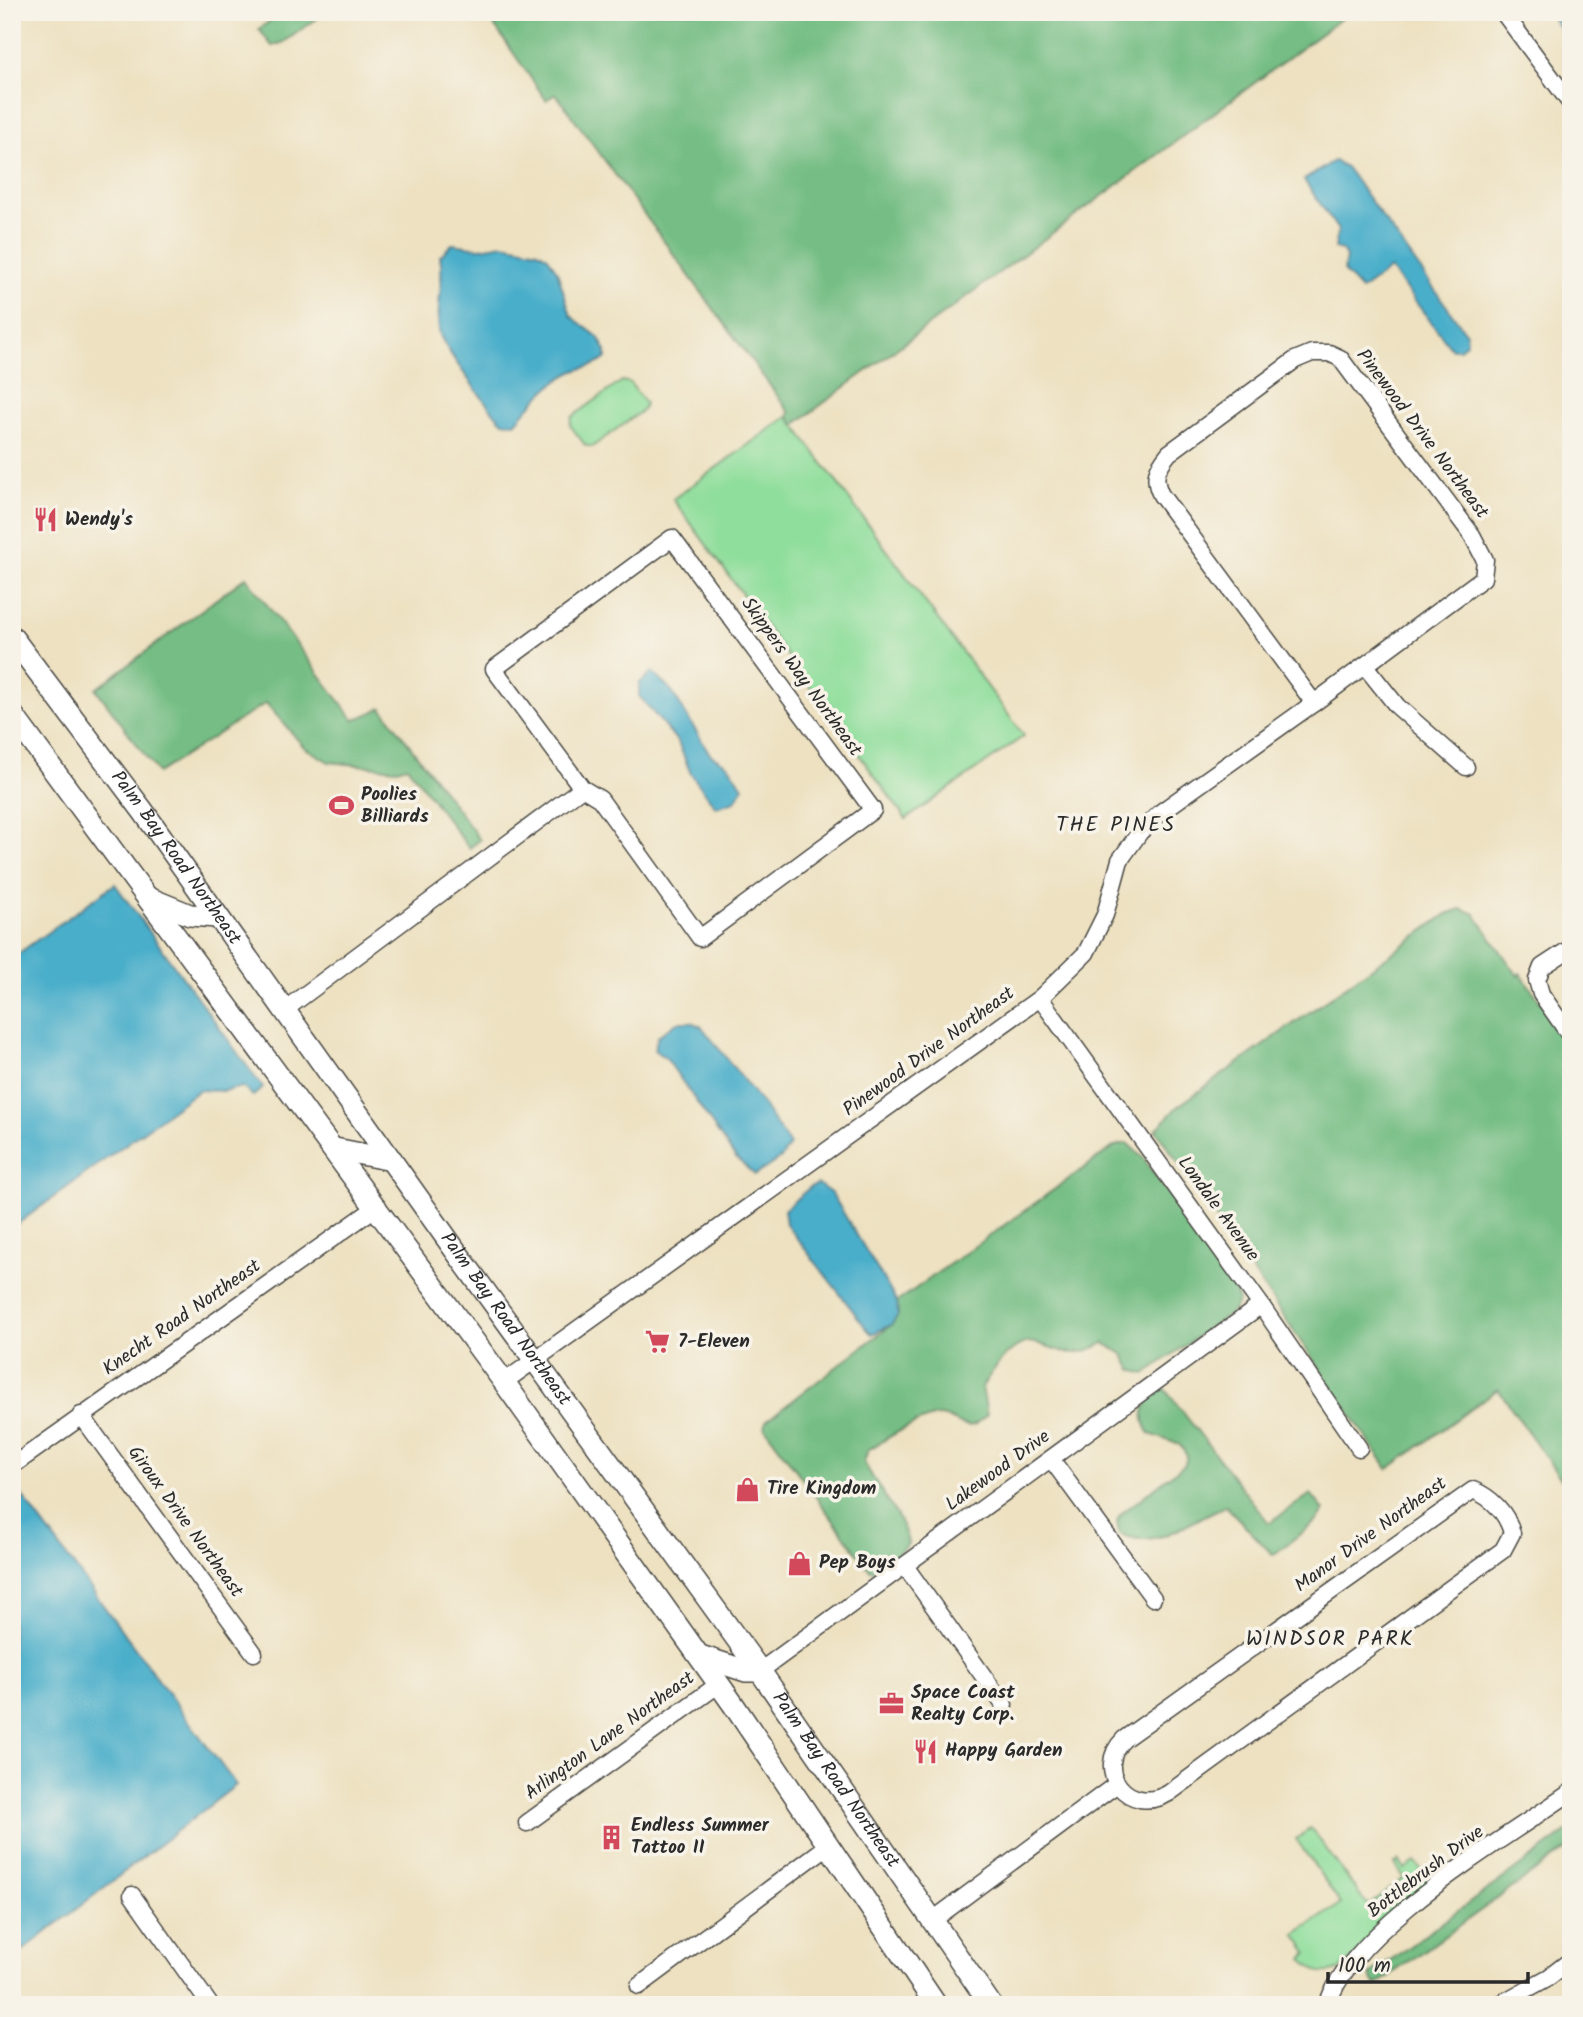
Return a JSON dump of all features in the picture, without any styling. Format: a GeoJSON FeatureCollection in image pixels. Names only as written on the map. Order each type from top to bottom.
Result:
{"type":"FeatureCollection","features":[{"type":"Feature","properties":{"kind":"main road","name":"Palm Bay Road Northeast"},"geometry":{"type":"LineString","coordinates":[[13,640],[143,811],[774,1690],[991,2005]]}},
{"type":"Feature","properties":{"kind":"main road","name":"Palm Bay Road Northeast"},"geometry":{"type":"LineString","coordinates":[[12,714],[377,1206],[504,1382],[700,1656],[936,2005]]}},
{"type":"Feature","properties":{"kind":"main road"},"geometry":{"type":"LineString","coordinates":[[150,898],[190,915],[217,917]]}},
{"type":"Feature","properties":{"kind":"main road"},"geometry":{"type":"LineString","coordinates":[[335,1149],[392,1160]]}},
{"type":"Feature","properties":{"kind":"main road"},"geometry":{"type":"LineString","coordinates":[[700,1656],[746,1671],[760,1671]]}},
{"type":"Feature","properties":{"kind":"main road"},"geometry":{"type":"LineString","coordinates":[[719,1684],[748,1682],[774,1690]]}},
{"type":"Feature","properties":{"kind":"street"},"geometry":{"type":"LineString","coordinates":[[1503,12],[1571,104]]}},
{"type":"Feature","properties":{"kind":"street","name":"Pinewood Drive Northeast"},"geometry":{"type":"LineString","coordinates":[[504,1382],[1040,998],[1086,953],[1105,915],[1120,860],[1140,832],[1161,812],[1314,704],[1483,578],[1485,560],[1472,535],[1340,358],[1329,353],[1312,353],[1295,360],[1169,453],[1158,466],[1155,478],[1161,495],[1314,704]]}},
{"type":"Feature","properties":{"kind":"street","name":"Skippers Way Northeast"},"geometry":{"type":"LineString","coordinates":[[672,538],[873,810],[700,938],[600,799],[582,788],[494,669],[672,538]]}},
{"type":"Feature","properties":{"kind":"street"},"geometry":{"type":"LineString","coordinates":[[1365,666],[1397,706],[1466,767]]}},
{"type":"Feature","properties":{"kind":"street"},"geometry":{"type":"LineString","coordinates":[[284,1011],[582,788]]}},
{"type":"Feature","properties":{"kind":"street"},"geometry":{"type":"LineString","coordinates":[[1571,948],[1542,967],[1537,980],[1541,994],[1571,1037]]}},
{"type":"Feature","properties":{"kind":"street","name":"Londale Avenue"},"geometry":{"type":"LineString","coordinates":[[1040,998],[1261,1305],[1359,1448]]}},
{"type":"Feature","properties":{"kind":"street","name":"Knecht Road Northeast"},"geometry":{"type":"LineString","coordinates":[[12,1466],[377,1206]]}},
{"type":"Feature","properties":{"kind":"street","name":"Lakewood Drive"},"geometry":{"type":"LineString","coordinates":[[760,1671],[1261,1305]]}},
{"type":"Feature","properties":{"kind":"street","name":"Giroux Drive Northeast"},"geometry":{"type":"LineString","coordinates":[[81,1415],[254,1653]]}},
{"type":"Feature","properties":{"kind":"street"},"geometry":{"type":"LineString","coordinates":[[1051,1459],[1153,1598]]}},
{"type":"Feature","properties":{"kind":"street","name":"Manor Drive Northeast"},"geometry":{"type":"LineString","coordinates":[[1473,1490],[1491,1499],[1509,1523],[1512,1533],[1503,1550],[1169,1793],[1152,1801],[1141,1800],[1132,1798],[1116,1784],[1113,1753],[1124,1739],[1467,1492],[1473,1490]]}},
{"type":"Feature","properties":{"kind":"street"},"geometry":{"type":"LineString","coordinates":[[905,1566],[1004,1705]]}},
{"type":"Feature","properties":{"kind":"street","name":"Arlington Lane Northeast"},"geometry":{"type":"LineString","coordinates":[[527,1823],[719,1684]]}},
{"type":"Feature","properties":{"kind":"street"},"geometry":{"type":"LineString","coordinates":[[933,1920],[1116,1784]]}},
{"type":"Feature","properties":{"kind":"street","name":"Bottlebrush Drive"},"geometry":{"type":"LineString","coordinates":[[1327,2005],[1331,1994],[1360,1953],[1392,1919],[1571,1792]]}},
{"type":"Feature","properties":{"kind":"street"},"geometry":{"type":"LineString","coordinates":[[639,1986],[829,1845]]}},
{"type":"Feature","properties":{"kind":"street"},"geometry":{"type":"LineString","coordinates":[[132,1895],[210,2005]]}},
{"type":"Feature","properties":{"kind":"street"},"geometry":{"type":"LineString","coordinates":[[1498,2005],[1549,1977],[1571,1960]]}},
{"type":"Feature","properties":{"kind":"green space"},"geometry":{"type":"Polygon","coordinates":[[[282,12],[326,12],[284,42],[272,46],[259,29],[282,12]]]}},
{"type":"Feature","properties":{"kind":"green space"},"geometry":{"type":"Polygon","coordinates":[[[485,12],[1350,12],[794,425],[788,416],[790,413],[556,94],[546,100],[485,12]]]}},
{"type":"Feature","properties":{"kind":"green space"},"geometry":{"type":"Polygon","coordinates":[[[622,381],[630,383],[645,403],[643,410],[592,447],[585,445],[570,425],[572,417],[622,381]]]}},
{"type":"Feature","properties":{"kind":"green space"},"geometry":{"type":"Polygon","coordinates":[[[788,416],[1024,736],[906,819],[673,499],[788,416]]]}},
{"type":"Feature","properties":{"kind":"green space"},"geometry":{"type":"Polygon","coordinates":[[[246,577],[354,720],[382,708],[480,840],[469,848],[407,766],[397,769],[329,762],[304,747],[266,703],[158,773],[96,689],[246,577]]]}},
{"type":"Feature","properties":{"kind":"green space"},"geometry":{"type":"Polygon","coordinates":[[[1461,909],[1474,913],[1518,976],[1520,973],[1571,1044],[1571,1493],[1498,1389],[1388,1469],[1156,1130],[1177,1107],[1447,914],[1461,909]]]}},
{"type":"Feature","properties":{"kind":"green space"},"geometry":{"type":"Polygon","coordinates":[[[1127,1143],[1143,1158],[1235,1291],[1239,1301],[1232,1312],[1145,1374],[1132,1370],[1123,1354],[1104,1343],[1084,1351],[1067,1352],[1042,1344],[1030,1343],[1017,1347],[1001,1360],[982,1387],[987,1414],[979,1422],[965,1425],[940,1416],[933,1417],[908,1427],[868,1450],[864,1462],[902,1525],[908,1544],[880,1569],[870,1570],[765,1428],[766,1421],[891,1325],[898,1315],[897,1302],[1115,1146],[1127,1143]]]}},
{"type":"Feature","properties":{"kind":"green space"},"geometry":{"type":"Polygon","coordinates":[[[1164,1388],[1269,1523],[1311,1494],[1324,1510],[1317,1521],[1273,1555],[1226,1506],[1161,1536],[1133,1538],[1119,1533],[1117,1521],[1121,1514],[1185,1464],[1187,1456],[1180,1445],[1150,1434],[1144,1420],[1148,1402],[1164,1388]]]}},
{"type":"Feature","properties":{"kind":"green space"},"geometry":{"type":"Polygon","coordinates":[[[1311,1828],[1368,1906],[1404,1878],[1395,1864],[1399,1861],[1405,1869],[1415,1862],[1428,1879],[1427,1891],[1340,1970],[1329,1972],[1319,1972],[1307,1964],[1303,1959],[1308,1952],[1295,1934],[1341,1904],[1296,1839],[1311,1828]]]}},
{"type":"Feature","properties":{"kind":"green space"},"geometry":{"type":"Polygon","coordinates":[[[1571,1829],[1571,1846],[1376,1985],[1370,1975],[1571,1829]]]}},
{"type":"Feature","properties":{"kind":"water"},"geometry":{"type":"Polygon","coordinates":[[[1548,12],[1571,12],[1571,44],[1548,12]]]}},
{"type":"Feature","properties":{"kind":"water"},"geometry":{"type":"Polygon","coordinates":[[[1334,161],[1346,167],[1466,333],[1467,342],[1460,349],[1452,349],[1390,269],[1361,290],[1344,272],[1346,257],[1342,250],[1335,248],[1338,230],[1304,180],[1334,161]]]}},
{"type":"Feature","properties":{"kind":"water"},"geometry":{"type":"Polygon","coordinates":[[[452,244],[480,248],[504,244],[538,251],[548,257],[557,271],[571,316],[598,337],[606,351],[606,358],[554,383],[515,423],[503,422],[457,363],[439,331],[442,275],[440,256],[452,244]]]}},
{"type":"Feature","properties":{"kind":"water"},"geometry":{"type":"Polygon","coordinates":[[[652,672],[670,689],[710,754],[729,766],[743,787],[735,801],[716,807],[691,774],[678,742],[639,696],[639,684],[652,672]]]}},
{"type":"Feature","properties":{"kind":"water"},"geometry":{"type":"Polygon","coordinates":[[[115,884],[263,1088],[253,1096],[243,1087],[224,1091],[199,1090],[12,1228],[12,958],[115,884]]]}},
{"type":"Feature","properties":{"kind":"water"},"geometry":{"type":"Polygon","coordinates":[[[677,1022],[691,1022],[702,1027],[760,1101],[790,1145],[781,1158],[755,1175],[735,1157],[666,1058],[654,1050],[658,1036],[677,1022]]]}},
{"type":"Feature","properties":{"kind":"water"},"geometry":{"type":"Polygon","coordinates":[[[818,1184],[832,1194],[897,1302],[898,1315],[891,1325],[872,1334],[786,1224],[784,1210],[810,1187],[818,1184]]]}},
{"type":"Feature","properties":{"kind":"water"},"geometry":{"type":"Polygon","coordinates":[[[12,1482],[236,1785],[12,1959],[12,1482]]]}},
{"type":"Feature","properties":{"kind":"place","name":"Wendy's"},"geometry":{"type":"Point","coordinates":[45,520]}},
{"type":"Feature","properties":{"kind":"place","name":"Poolies Billiards"},"geometry":{"type":"Point","coordinates":[341,806]}},
{"type":"Feature","properties":{"kind":"place","name":"7-Eleven"},"geometry":{"type":"Point","coordinates":[658,1342]}},
{"type":"Feature","properties":{"kind":"place","name":"Tire Kingdom"},"geometry":{"type":"Point","coordinates":[747,1489]}},
{"type":"Feature","properties":{"kind":"place","name":"Pep Boys"},"geometry":{"type":"Point","coordinates":[799,1563]}},
{"type":"Feature","properties":{"kind":"place","name":"Space Coast Realty Corp."},"geometry":{"type":"Point","coordinates":[891,1704]}},
{"type":"Feature","properties":{"kind":"place","name":"Happy Garden"},"geometry":{"type":"Point","coordinates":[925,1751]}},
{"type":"Feature","properties":{"kind":"place","name":"Endless Summer Tattoo II"},"geometry":{"type":"Point","coordinates":[611,1837]}},
{"type":"Feature","properties":{"kind":"district","name":"THE PINES"},"geometry":{"type":"Point","coordinates":[1116,825]}},
{"type":"Feature","properties":{"kind":"district","name":"WINDSOR PARK"},"geometry":{"type":"Point","coordinates":[1330,1639]}}]}
